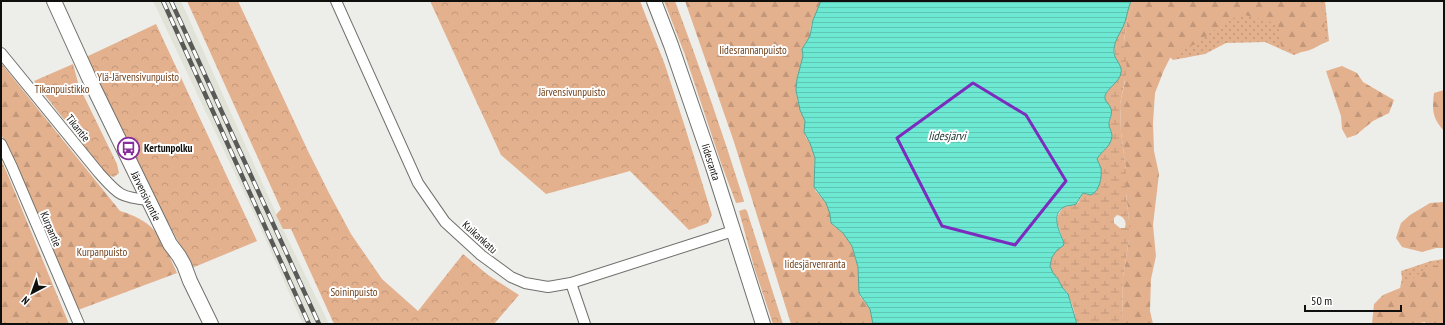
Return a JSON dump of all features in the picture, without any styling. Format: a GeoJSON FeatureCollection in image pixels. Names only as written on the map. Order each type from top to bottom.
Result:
{"type":"FeatureCollection","features":[{"type":"Feature","properties":{"kind":"street","name":"Järvensivuntie"},"geometry":{"type":"LineString","coordinates":[[54,1],[89,78],[148,200],[170,244],[184,265],[190,281],[211,324]]}},
{"type":"Feature","properties":{"kind":"street","name":"Kuikankatu"},"geometry":{"type":"LineString","coordinates":[[336,1],[418,183],[445,222],[481,255],[511,277],[525,283],[548,287],[572,283],[733,231]]}},
{"type":"Feature","properties":{"kind":"street","name":"Iidesranta"},"geometry":{"type":"LineString","coordinates":[[654,1],[685,85],[763,324]]}},
{"type":"Feature","properties":{"kind":"street","name":"Tikantie"},"geometry":{"type":"LineString","coordinates":[[1,53],[98,173],[114,190],[129,198],[148,200]]}},
{"type":"Feature","properties":{"kind":"street","name":"Kurpantie"},"geometry":{"type":"LineString","coordinates":[[1,144],[16,175],[78,324]]}},
{"type":"Feature","properties":{"kind":"street"},"geometry":{"type":"LineString","coordinates":[[572,283],[585,324]]}},
{"type":"Feature","properties":{"kind":"highlighted area"},"geometry":{"type":"Polygon","coordinates":[[[973,83],[1026,115],[1066,181],[1015,245],[942,226],[897,138],[973,83]]]}},
{"type":"Feature","properties":{"kind":"shaded area"},"geometry":{"type":"Polygon","coordinates":[[[153,1],[181,1],[283,229],[329,324],[303,324],[257,220],[153,1]]]}},
{"type":"Feature","properties":{"kind":"green space","name":"Soininpuisto"},"geometry":{"type":"Polygon","coordinates":[[[187,1],[238,1],[329,193],[351,234],[382,279],[418,311],[463,254],[488,275],[519,295],[494,324],[334,324],[291,229],[283,229],[276,215],[281,209],[187,1]]]}},
{"type":"Feature","properties":{"kind":"green space","name":"Järvensivunpuisto"},"geometry":{"type":"Polygon","coordinates":[[[430,1],[640,1],[665,65],[712,215],[708,223],[689,230],[630,171],[546,194],[501,155],[430,1]]]}},
{"type":"Feature","properties":{"kind":"green space"},"geometry":{"type":"Polygon","coordinates":[[[664,1],[675,1],[720,126],[744,201],[743,202],[736,203],[685,55],[664,1]]]}},
{"type":"Feature","properties":{"kind":"green space","name":"Iidesrannanpuisto"},"geometry":{"type":"Polygon","coordinates":[[[685,1],[821,1],[811,26],[810,36],[804,45],[802,52],[803,56],[797,79],[796,90],[798,103],[805,121],[805,136],[810,143],[815,158],[815,190],[826,203],[830,214],[830,221],[843,233],[852,246],[858,267],[860,296],[870,309],[873,324],[791,324],[734,142],[685,1]]]}},
{"type":"Feature","properties":{"kind":"green space"},"geometry":{"type":"Polygon","coordinates":[[[1131,1],[1135,1],[1128,17],[1125,33],[1124,42],[1127,70],[1120,104],[1129,220],[1129,240],[1123,277],[1122,324],[1077,324],[1073,307],[1067,292],[1062,287],[1050,266],[1052,257],[1057,250],[1063,246],[1063,240],[1057,222],[1060,212],[1064,207],[1078,203],[1083,193],[1089,195],[1094,194],[1098,188],[1101,169],[1097,159],[1112,139],[1109,126],[1111,111],[1105,97],[1109,89],[1120,76],[1114,46],[1131,1]],[[1117,215],[1114,218],[1114,223],[1120,228],[1125,228],[1126,224],[1124,220],[1117,215]]]}},
{"type":"Feature","properties":{"kind":"green space"},"geometry":{"type":"Polygon","coordinates":[[[1135,1],[1325,1],[1329,41],[1294,55],[1265,42],[1226,43],[1205,54],[1173,60],[1128,17],[1135,1]]]}},
{"type":"Feature","properties":{"kind":"green space"},"geometry":{"type":"Polygon","coordinates":[[[1135,1],[1321,1],[1324,18],[1325,42],[1308,51],[1303,52],[1281,46],[1278,24],[1245,15],[1229,19],[1196,44],[1170,58],[1155,93],[1153,123],[1154,151],[1159,174],[1153,225],[1156,256],[1151,279],[1150,311],[1153,324],[1122,324],[1123,277],[1129,240],[1129,220],[1120,104],[1125,81],[1125,34],[1128,17],[1135,1]]]}},
{"type":"Feature","properties":{"kind":"green space","name":"Ylä-Järvensivunpuisto"},"geometry":{"type":"Polygon","coordinates":[[[156,24],[257,241],[192,268],[138,165],[86,57],[156,24]]]}},
{"type":"Feature","properties":{"kind":"green space","name":"Kurpanpuisto"},"geometry":{"type":"Polygon","coordinates":[[[1,63],[120,211],[143,221],[157,234],[177,273],[78,310],[1,134],[1,63]]]}},
{"type":"Feature","properties":{"kind":"green space","name":"Tikanpuistikko"},"geometry":{"type":"Polygon","coordinates":[[[73,64],[79,86],[117,164],[119,173],[114,177],[107,175],[34,81],[73,64]]]}},
{"type":"Feature","properties":{"kind":"green space"},"geometry":{"type":"Polygon","coordinates":[[[1342,66],[1357,73],[1363,82],[1394,100],[1389,113],[1373,121],[1356,135],[1347,138],[1342,129],[1341,116],[1326,71],[1342,66]]]}},
{"type":"Feature","properties":{"kind":"green space"},"geometry":{"type":"Polygon","coordinates":[[[1444,90],[1444,131],[1435,118],[1433,104],[1434,93],[1444,90]]]}},
{"type":"Feature","properties":{"kind":"green space"},"geometry":{"type":"Polygon","coordinates":[[[1,160],[7,173],[69,324],[1,324],[1,160]]]}},
{"type":"Feature","properties":{"kind":"green space"},"geometry":{"type":"Polygon","coordinates":[[[1444,202],[1444,248],[1436,248],[1422,252],[1402,247],[1396,238],[1401,223],[1410,215],[1430,203],[1444,202]]]}},
{"type":"Feature","properties":{"kind":"green space"},"geometry":{"type":"Polygon","coordinates":[[[745,209],[747,211],[783,324],[773,324],[754,267],[739,211],[745,209]]]}},
{"type":"Feature","properties":{"kind":"green space"},"geometry":{"type":"Polygon","coordinates":[[[1444,259],[1444,264],[1441,264],[1400,288],[1402,278],[1401,271],[1431,261],[1444,259]]]}},
{"type":"Feature","properties":{"kind":"green space"},"geometry":{"type":"Polygon","coordinates":[[[1444,264],[1444,324],[1425,324],[1425,322],[1416,324],[1372,324],[1374,304],[1383,295],[1400,288],[1424,270],[1444,264]]]}},
{"type":"Feature","properties":{"kind":"water","name":"Iidesjärvi"},"geometry":{"type":"Polygon","coordinates":[[[821,1],[1131,1],[1125,22],[1114,49],[1115,56],[1121,68],[1120,77],[1108,90],[1105,96],[1105,100],[1111,111],[1109,124],[1112,136],[1110,143],[1097,159],[1101,168],[1100,183],[1094,193],[1091,195],[1083,193],[1076,204],[1064,207],[1060,210],[1057,219],[1057,224],[1064,243],[1052,257],[1050,266],[1062,287],[1068,294],[1077,324],[873,324],[870,309],[859,293],[858,267],[852,246],[843,233],[831,223],[830,214],[826,203],[814,187],[815,158],[810,143],[804,132],[805,121],[800,110],[796,90],[797,79],[803,56],[802,49],[810,36],[813,20],[821,1]]]}},
{"type":"Feature","properties":{"kind":"railway"},"geometry":{"type":"LineString","coordinates":[[163,1],[309,324]]}},
{"type":"Feature","properties":{"kind":"railway"},"geometry":{"type":"LineString","coordinates":[[171,1],[319,324]]}},
{"type":"Feature","properties":{"kind":"place","name":"Kertunpolku"},"geometry":{"type":"Point","coordinates":[128,148]}},
{"type":"Feature","properties":{"kind":"park label","name":"Iidesjärvenranta"},"geometry":{"type":"Point","coordinates":[815,264]}}]}
